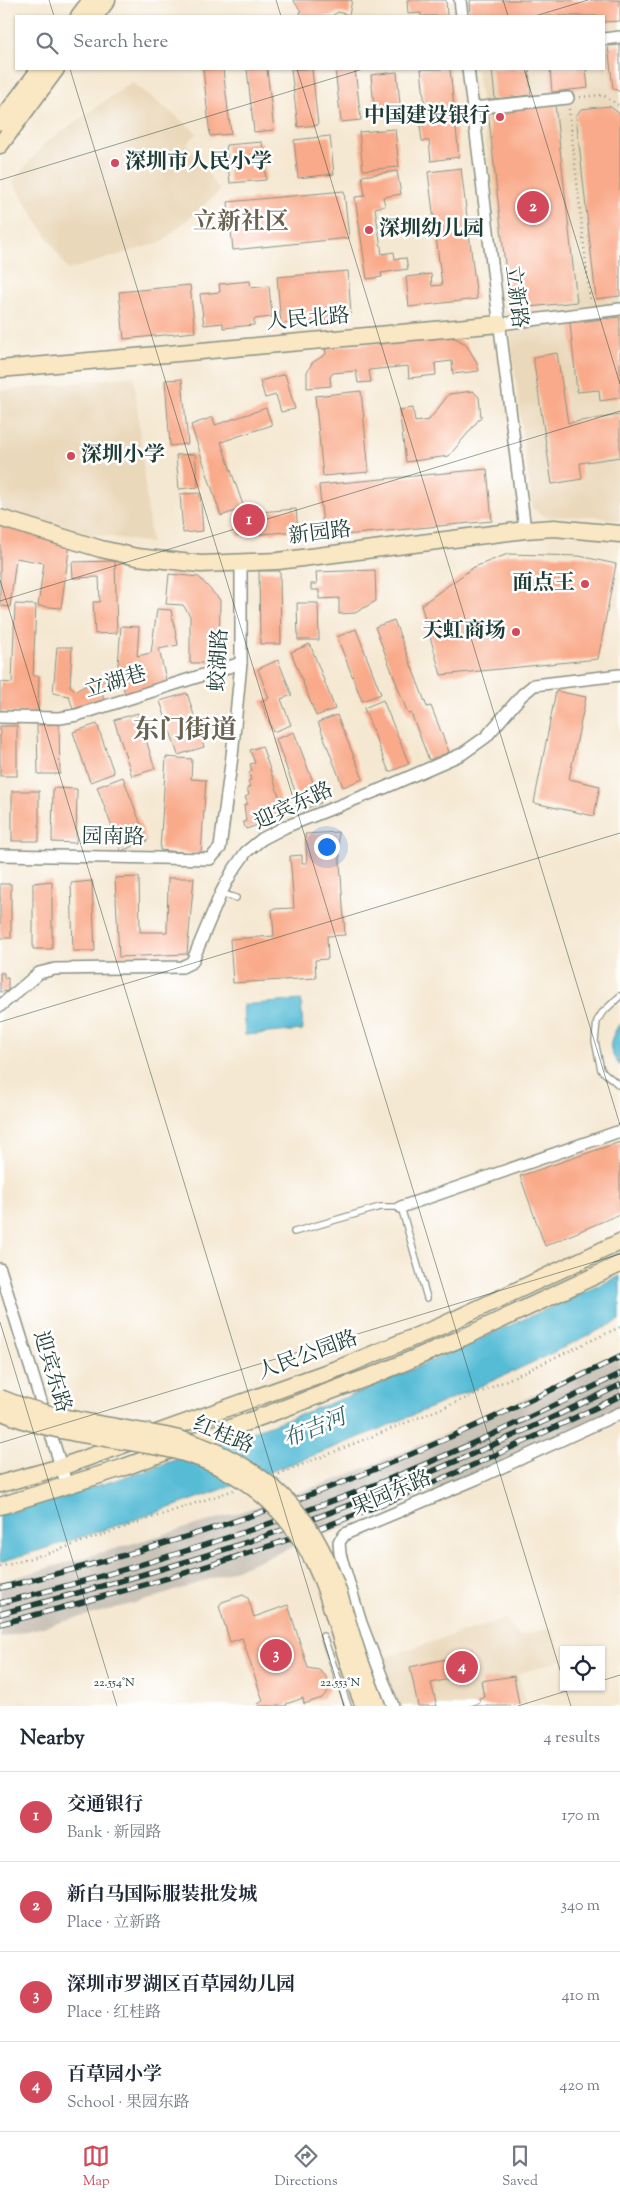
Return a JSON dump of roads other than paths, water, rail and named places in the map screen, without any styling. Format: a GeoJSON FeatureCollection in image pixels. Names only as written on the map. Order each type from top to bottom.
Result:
{"type":"FeatureCollection","features":[{"type":"Feature","properties":{"kind":"main road"},"geometry":{"type":"LineString","coordinates":[[80,15],[91,0]]}},
{"type":"Feature","properties":{"kind":"main road"},"geometry":{"type":"LineString","coordinates":[[96,15],[107,0]]}},
{"type":"Feature","properties":{"kind":"main road"},"geometry":{"type":"LineString","coordinates":[[0,122],[39,70]]}},
{"type":"Feature","properties":{"kind":"main road"},"geometry":{"type":"LineString","coordinates":[[0,145],[55,70]]}},
{"type":"Feature","properties":{"kind":"main road","name":"人民北路"},"geometry":{"type":"LineString","coordinates":[[0,369],[500,324]]}},
{"type":"Feature","properties":{"kind":"main road","name":"新园路"},"geometry":{"type":"LineString","coordinates":[[0,518],[101,549],[137,557],[200,564],[286,560],[525,530],[554,528],[620,534]]}},
{"type":"Feature","properties":{"kind":"main road","name":"人民公园路"},"geometry":{"type":"LineString","coordinates":[[0,1484],[61,1467],[383,1350],[441,1326],[620,1242]]}},
{"type":"Feature","properties":{"kind":"main road","name":"人民公园路"},"geometry":{"type":"LineString","coordinates":[[0,1506],[132,1465],[377,1374],[462,1338],[620,1264]]}},
{"type":"Feature","properties":{"kind":"main road","name":"红桂路"},"geometry":{"type":"LineString","coordinates":[[0,1398],[28,1409],[61,1418],[168,1436],[218,1453],[241,1464],[262,1478],[296,1512],[321,1549],[339,1594],[356,1650],[377,1706]]}},
{"type":"Feature","properties":{"kind":"main road","name":"红桂路"},"geometry":{"type":"LineString","coordinates":[[0,1411],[28,1422],[182,1453],[211,1463],[234,1474],[252,1486],[280,1512],[305,1546],[321,1580],[364,1706]]}},
{"type":"Feature","properties":{"kind":"street"},"geometry":{"type":"LineString","coordinates":[[460,0],[462,15]]}},
{"type":"Feature","properties":{"kind":"street"},"geometry":{"type":"LineString","coordinates":[[605,39],[620,37]]}},
{"type":"Feature","properties":{"kind":"street","name":"立新路"},"geometry":{"type":"LineString","coordinates":[[468,70],[525,530]]}},
{"type":"Feature","properties":{"kind":"street"},"geometry":{"type":"LineString","coordinates":[[473,108],[568,98]]}},
{"type":"Feature","properties":{"kind":"street","name":"人民北路"},"geometry":{"type":"LineString","coordinates":[[500,324],[620,309]]}},
{"type":"Feature","properties":{"kind":"street","name":"蛟湖路"},"geometry":{"type":"LineString","coordinates":[[220,848],[232,756],[240,663],[241,563]]}},
{"type":"Feature","properties":{"kind":"street","name":"立湖巷"},"geometry":{"type":"LineString","coordinates":[[0,718],[60,718],[240,663]]}},
{"type":"Feature","properties":{"kind":"street","name":"迎宾东路"},"geometry":{"type":"LineString","coordinates":[[0,1006],[39,974],[55,969],[182,967],[192,962],[221,893],[232,872],[246,852],[262,839],[285,827],[384,788],[462,754],[486,737],[522,695],[534,685],[620,675]]}},
{"type":"Feature","properties":{"kind":"street","name":"园南路"},"geometry":{"type":"LineString","coordinates":[[0,855],[210,859],[220,848]]}},
{"type":"Feature","properties":{"kind":"street"},"geometry":{"type":"LineString","coordinates":[[401,1207],[620,1131]]}},
{"type":"Feature","properties":{"kind":"street","name":"迎宾东路"},"geometry":{"type":"LineString","coordinates":[[0,1269],[67,1486]]}},
{"type":"Feature","properties":{"kind":"street","name":"果园东路"},"geometry":{"type":"LineString","coordinates":[[393,1706],[361,1623],[340,1554],[339,1542],[345,1534],[476,1479],[620,1414]]}},
{"type":"Feature","properties":{"kind":"lane"},"geometry":{"type":"LineString","coordinates":[[221,893],[236,898]]}},
{"type":"Feature","properties":{"kind":"lane"},"geometry":{"type":"LineString","coordinates":[[620,996],[602,1012],[597,1021],[595,1041],[601,1070],[620,1086]]}},
{"type":"Feature","properties":{"kind":"lane"},"geometry":{"type":"LineString","coordinates":[[294,1232],[380,1207],[401,1207],[426,1298]]}},
{"type":"Feature","properties":{"kind":"lane"},"geometry":{"type":"LineString","coordinates":[[348,1706],[321,1637],[361,1623]]}},
{"type":"Feature","properties":{"kind":"water"},"geometry":{"type":"Polygon","coordinates":[[[301,1000],[303,1030],[245,1035],[243,1005],[301,1000]]]}},
{"type":"Feature","properties":{"kind":"water"},"geometry":{"type":"Polygon","coordinates":[[[620,1023],[620,1066],[611,1049],[611,1040],[620,1023]]]}},
{"type":"Feature","properties":{"kind":"water","name":"布吉河"},"geometry":{"type":"Polygon","coordinates":[[[620,1276],[620,1320],[512,1372],[359,1437],[241,1482],[61,1544],[0,1562],[0,1515],[142,1472],[366,1390],[620,1276]]]}},
{"type":"Feature","properties":{"kind":"railway"},"geometry":{"type":"LineString","coordinates":[[0,1588],[177,1540],[265,1511],[351,1479],[453,1436],[620,1357]]}},
{"type":"Feature","properties":{"kind":"railway"},"geometry":{"type":"LineString","coordinates":[[0,1603],[178,1553],[267,1525],[354,1493],[455,1451],[620,1374]]}},
{"type":"Feature","properties":{"kind":"railway"},"geometry":{"type":"LineString","coordinates":[[0,1614],[166,1568],[311,1520],[445,1466],[533,1427],[620,1385]]}},
{"type":"Feature","properties":{"kind":"railway"},"geometry":{"type":"LineString","coordinates":[[0,1624],[184,1573],[320,1528],[462,1470],[620,1396]]}},
{"type":"Feature","properties":{"kind":"place","name":"中国建设银行"},"geometry":{"type":"Point","coordinates":[500,117]}},
{"type":"Feature","properties":{"kind":"place","name":"深圳市人民小学"},"geometry":{"type":"Point","coordinates":[115,163]}},
{"type":"Feature","properties":{"kind":"place","name":"新白马国际服装批发城"},"geometry":{"type":"Point","coordinates":[533,207]}},
{"type":"Feature","properties":{"kind":"place","name":"深圳幼儿园"},"geometry":{"type":"Point","coordinates":[369,230]}},
{"type":"Feature","properties":{"kind":"place","name":"深圳小学"},"geometry":{"type":"Point","coordinates":[71,456]}},
{"type":"Feature","properties":{"kind":"place","name":"交通银行"},"geometry":{"type":"Point","coordinates":[249,520]}},
{"type":"Feature","properties":{"kind":"place","name":"面点王"},"geometry":{"type":"Point","coordinates":[585,584]}},
{"type":"Feature","properties":{"kind":"place","name":"天虹商场"},"geometry":{"type":"Point","coordinates":[516,632]}},
{"type":"Feature","properties":{"kind":"place","name":"深圳市罗湖区百草园幼儿园"},"geometry":{"type":"Point","coordinates":[276,1655]}},
{"type":"Feature","properties":{"kind":"place","name":"百草园小学"},"geometry":{"type":"Point","coordinates":[462,1667]}},
{"type":"Feature","properties":{"kind":"district","name":"立新社区"},"geometry":{"type":"Point","coordinates":[241,223]}},
{"type":"Feature","properties":{"kind":"district","name":"东门街道"},"geometry":{"type":"Point","coordinates":[185,731]}}]}
